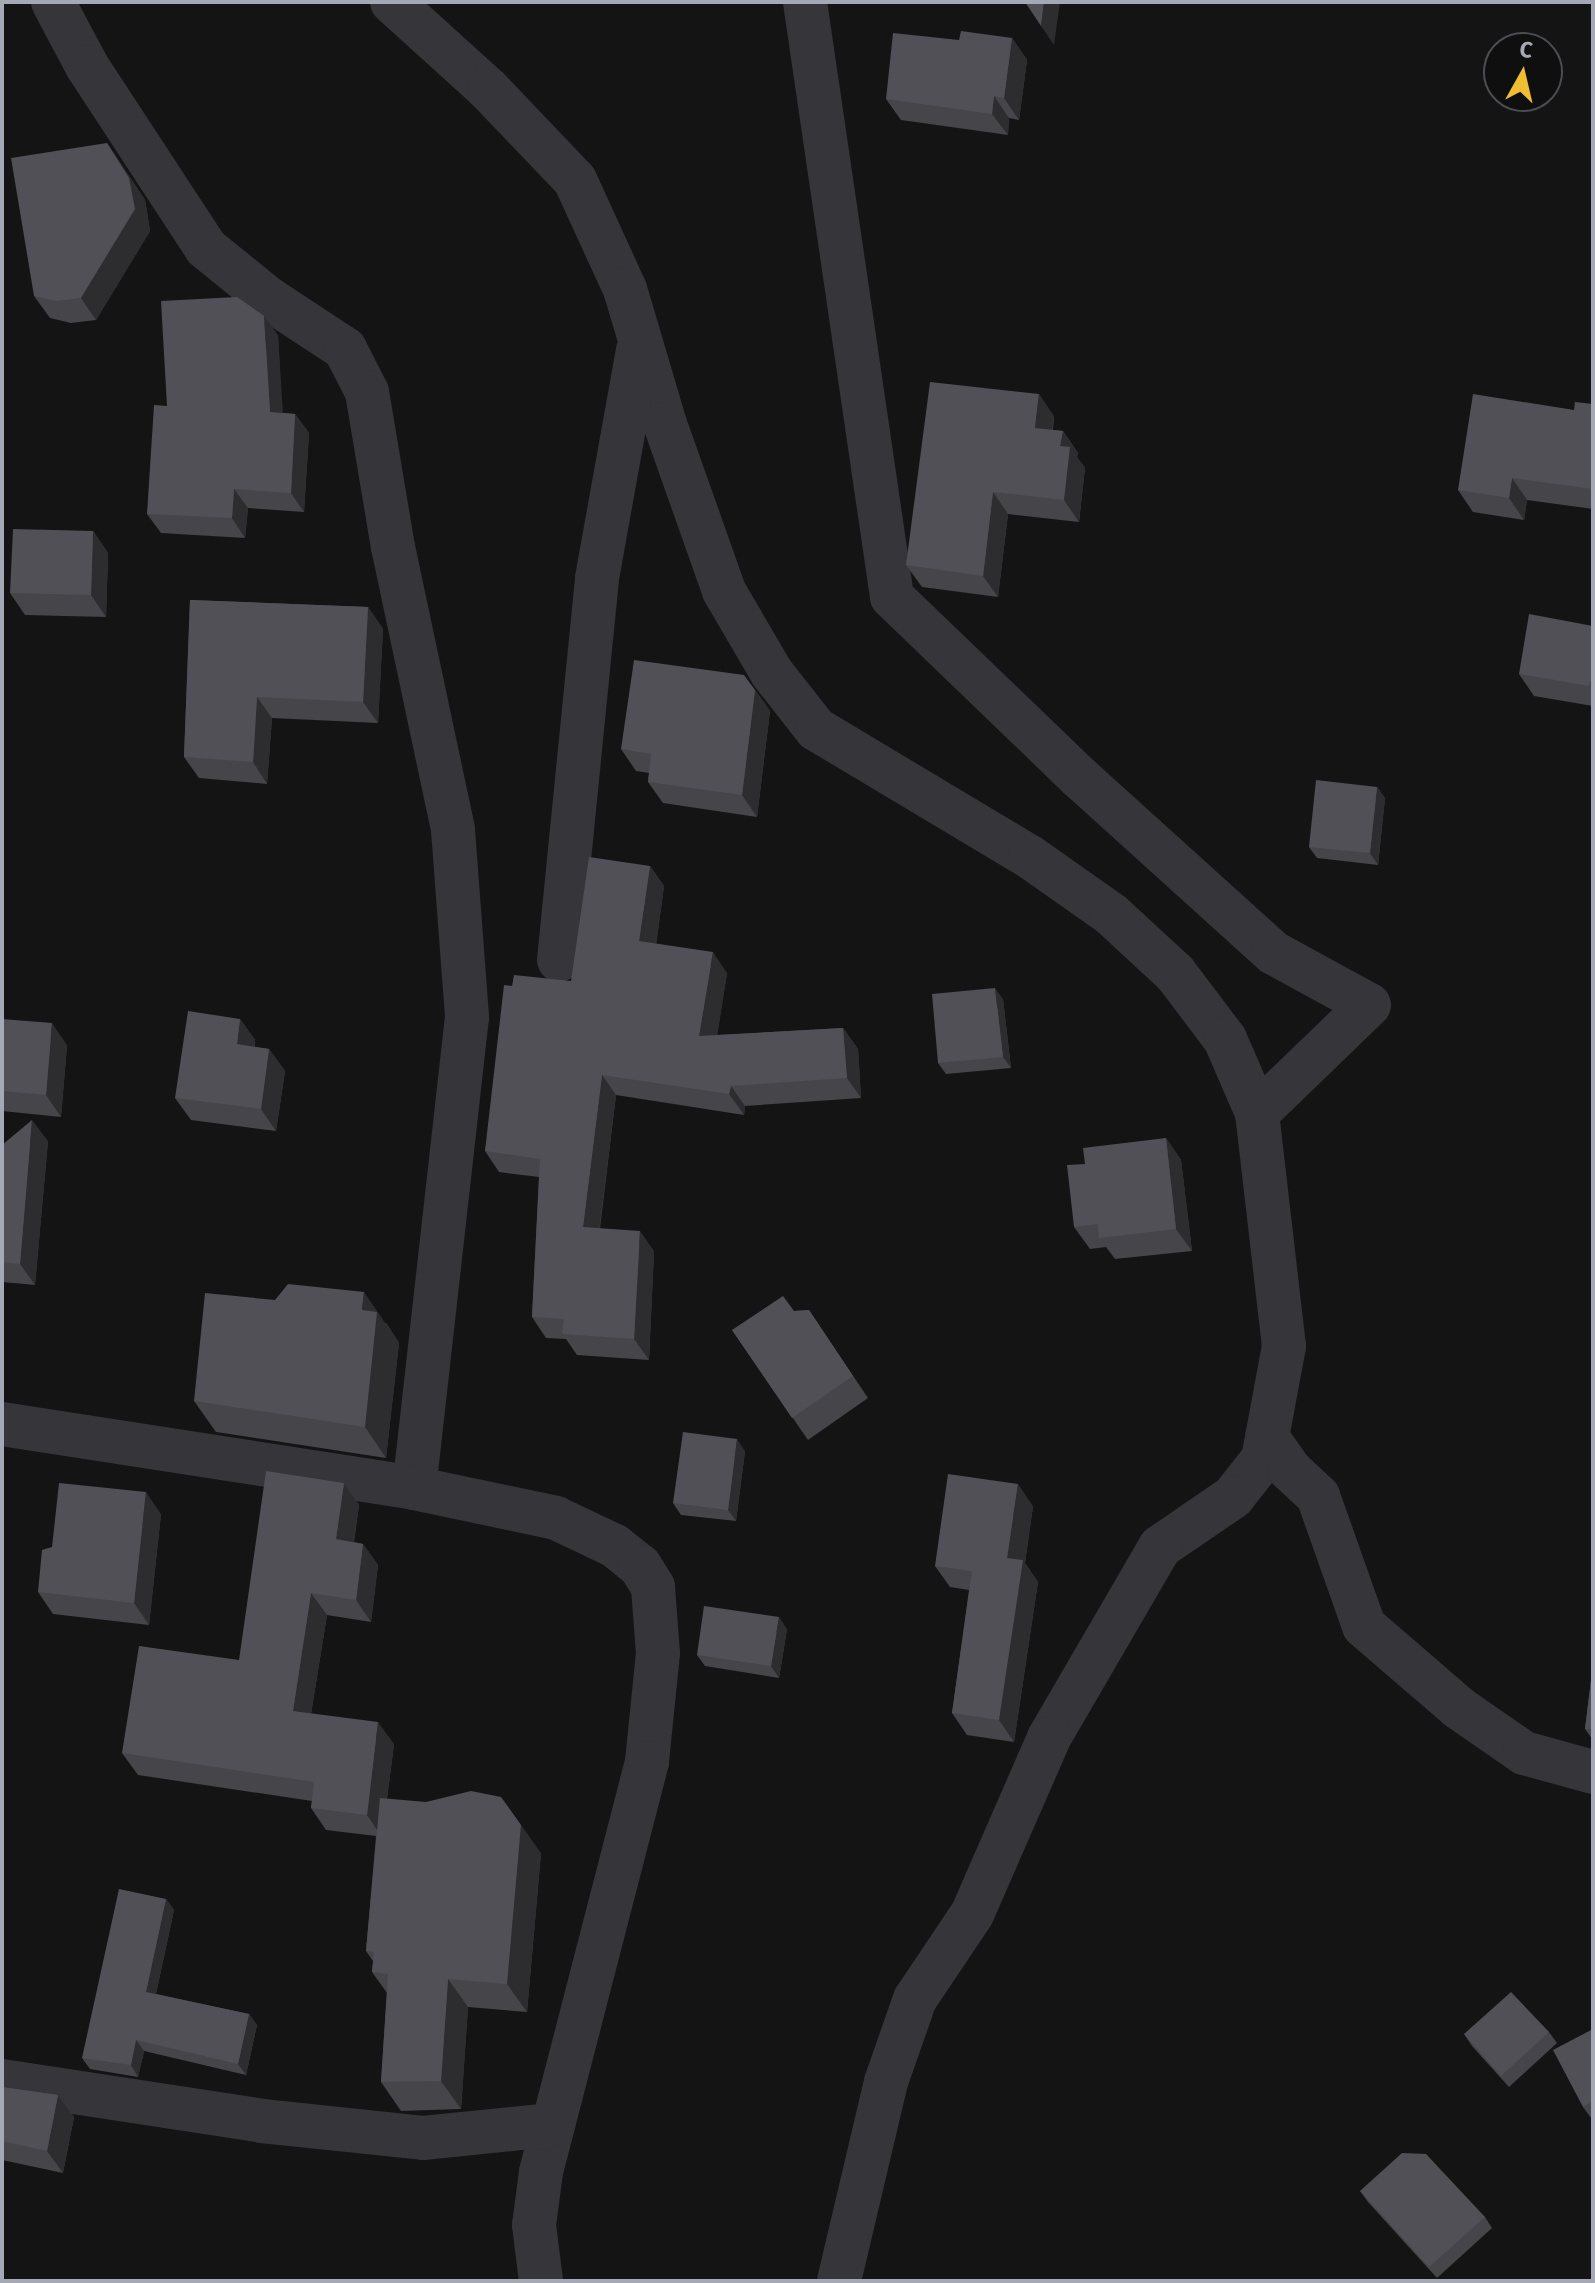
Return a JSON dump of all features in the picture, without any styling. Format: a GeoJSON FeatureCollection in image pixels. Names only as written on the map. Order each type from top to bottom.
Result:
{"type":"FeatureCollection","features":[{"type":"Feature","properties":{"kind":"street"},"geometry":{"type":"LineString","coordinates":[[53,2],[87,66],[206,248],[269,299],[345,349],[367,392],[393,547],[453,830],[467,1017],[414,1488]]}},
{"type":"Feature","properties":{"kind":"street"},"geometry":{"type":"LineString","coordinates":[[392,2],[488,89],[575,180],[625,289],[724,591],[772,673],[816,729],[1030,857],[1111,914],[1175,973],[1225,1039],[1257,1113],[1284,1346],[1263,1459],[1233,1497],[1160,1547],[1049,1738],[972,1914],[915,1999],[886,2082],[839,2281]]}},
{"type":"Feature","properties":{"kind":"street"},"geometry":{"type":"LineString","coordinates":[[805,2],[892,597],[1079,777],[1274,953],[1369,1005],[1257,1113]]}},
{"type":"Feature","properties":{"kind":"street"},"geometry":{"type":"LineString","coordinates":[[559,960],[597,578],[640,341]]}},
{"type":"Feature","properties":{"kind":"street"},"geometry":{"type":"LineString","coordinates":[[2,1424],[414,1488],[556,1518],[615,1546],[640,1566],[653,1587],[658,1653],[647,1762],[566,2090],[552,2125],[534,2225],[541,2281]]}},
{"type":"Feature","properties":{"kind":"street"},"geometry":{"type":"LineString","coordinates":[[1267,1437],[1289,1469],[1318,1496],[1364,1626],[1459,1708],[1524,1753],[1593,1772]]}},
{"type":"Feature","properties":{"kind":"street"},"geometry":{"type":"LineString","coordinates":[[2,2081],[262,2121],[423,2138],[552,2125]]}},
{"type":"Feature","properties":{"kind":"building"},"geometry":{"type":"Polygon","coordinates":[[[1025,2],[1044,2],[1041,26],[1025,2]]]}},
{"type":"Feature","properties":{"kind":"building"},"geometry":{"type":"Polygon","coordinates":[[[961,31],[1012,38],[1004,98],[994,96],[992,114],[886,99],[893,33],[959,40],[961,31]]]}},
{"type":"Feature","properties":{"kind":"building"},"geometry":{"type":"Polygon","coordinates":[[[107,143],[129,178],[135,209],[81,298],[56,301],[34,296],[11,158],[107,143]]]}},
{"type":"Feature","properties":{"kind":"building"},"geometry":{"type":"Polygon","coordinates":[[[237,297],[264,316],[270,412],[295,414],[291,493],[234,489],[232,518],[147,514],[154,405],[167,406],[161,301],[237,297]]]}},
{"type":"Feature","properties":{"kind":"building"},"geometry":{"type":"Polygon","coordinates":[[[930,382],[1039,394],[1035,428],[1063,431],[1060,446],[1070,447],[1064,500],[993,492],[983,576],[906,565],[930,382]]]}},
{"type":"Feature","properties":{"kind":"building"},"geometry":{"type":"Polygon","coordinates":[[[1473,394],[1574,410],[1575,402],[1593,404],[1593,489],[1512,478],[1509,498],[1458,490],[1473,394]]]}},
{"type":"Feature","properties":{"kind":"building"},"geometry":{"type":"Polygon","coordinates":[[[13,529],[93,531],[91,595],[10,593],[13,529]]]}},
{"type":"Feature","properties":{"kind":"building"},"geometry":{"type":"Polygon","coordinates":[[[190,600],[368,607],[363,702],[257,697],[253,762],[184,757],[190,600]]]}},
{"type":"Feature","properties":{"kind":"building"},"geometry":{"type":"Polygon","coordinates":[[[1529,614],[1593,626],[1593,682],[1590,681],[1589,686],[1519,674],[1529,614]]]}},
{"type":"Feature","properties":{"kind":"building"},"geometry":{"type":"Polygon","coordinates":[[[634,660],[744,675],[755,690],[742,795],[648,782],[651,754],[621,749],[634,660]]]}},
{"type":"Feature","properties":{"kind":"building"},"geometry":{"type":"Polygon","coordinates":[[[1316,780],[1377,787],[1370,853],[1309,847],[1316,780]]]}},
{"type":"Feature","properties":{"kind":"building"},"geometry":{"type":"Polygon","coordinates":[[[589,857],[650,866],[639,941],[713,952],[699,1036],[843,1028],[847,1078],[731,1086],[729,1094],[602,1075],[583,1227],[640,1231],[634,1339],[562,1334],[564,1319],[532,1317],[540,1159],[485,1151],[504,985],[512,986],[514,975],[571,981],[589,857]]]}},
{"type":"Feature","properties":{"kind":"building"},"geometry":{"type":"Polygon","coordinates":[[[995,988],[1003,1057],[938,1063],[932,994],[995,988]]]}},
{"type":"Feature","properties":{"kind":"building"},"geometry":{"type":"Polygon","coordinates":[[[188,1011],[240,1019],[237,1044],[269,1049],[261,1109],[175,1098],[188,1011]]]}},
{"type":"Feature","properties":{"kind":"building"},"geometry":{"type":"Polygon","coordinates":[[[2,1019],[52,1023],[46,1095],[2,1091],[2,1019]]]}},
{"type":"Feature","properties":{"kind":"building"},"geometry":{"type":"Polygon","coordinates":[[[32,1120],[20,1264],[2,1262],[2,1145],[32,1120]]]}},
{"type":"Feature","properties":{"kind":"building"},"geometry":{"type":"Polygon","coordinates":[[[1166,1138],[1176,1229],[1099,1238],[1098,1224],[1074,1227],[1067,1165],[1085,1164],[1083,1148],[1166,1138]]]}},
{"type":"Feature","properties":{"kind":"building"},"geometry":{"type":"Polygon","coordinates":[[[288,1284],[364,1292],[362,1310],[377,1312],[365,1427],[194,1401],[205,1293],[275,1300],[288,1284]]]}},
{"type":"Feature","properties":{"kind":"building"},"geometry":{"type":"Polygon","coordinates":[[[783,1296],[794,1311],[809,1310],[853,1376],[792,1418],[732,1330],[783,1296]]]}},
{"type":"Feature","properties":{"kind":"building"},"geometry":{"type":"Polygon","coordinates":[[[683,1432],[737,1439],[728,1510],[673,1503],[683,1432]]]}},
{"type":"Feature","properties":{"kind":"building"},"geometry":{"type":"Polygon","coordinates":[[[266,1471],[344,1483],[336,1539],[363,1544],[356,1600],[311,1593],[293,1711],[378,1722],[367,1815],[311,1808],[314,1782],[122,1753],[139,1646],[239,1660],[266,1471]]]}},
{"type":"Feature","properties":{"kind":"building"},"geometry":{"type":"Polygon","coordinates":[[[948,1474],[1018,1484],[1007,1558],[1023,1560],[999,1720],[952,1713],[972,1571],[935,1566],[948,1474]]]}},
{"type":"Feature","properties":{"kind":"building"},"geometry":{"type":"Polygon","coordinates":[[[59,1483],[146,1492],[134,1603],[38,1592],[42,1550],[52,1547],[59,1483]]]}},
{"type":"Feature","properties":{"kind":"building"},"geometry":{"type":"Polygon","coordinates":[[[704,1606],[779,1617],[771,1666],[697,1655],[704,1606]]]}},
{"type":"Feature","properties":{"kind":"building"},"geometry":{"type":"Polygon","coordinates":[[[1593,1664],[1593,1729],[1585,1729],[1593,1664]]]}},
{"type":"Feature","properties":{"kind":"building"},"geometry":{"type":"Polygon","coordinates":[[[471,1791],[501,1797],[521,1825],[507,1984],[448,1979],[441,2081],[381,2082],[388,1974],[372,1972],[374,1952],[366,1951],[380,1798],[426,1802],[471,1791]]]}},
{"type":"Feature","properties":{"kind":"building"},"geometry":{"type":"Polygon","coordinates":[[[119,1889],[166,1899],[146,1992],[249,2014],[238,2064],[136,2040],[131,2065],[82,2058],[119,1889]]]}},
{"type":"Feature","properties":{"kind":"building"},"geometry":{"type":"Polygon","coordinates":[[[1511,1992],[1549,2032],[1501,2076],[1464,2034],[1511,1992]]]}},
{"type":"Feature","properties":{"kind":"building"},"geometry":{"type":"Polygon","coordinates":[[[1593,2029],[1593,2101],[1583,2107],[1553,2050],[1593,2029]]]}},
{"type":"Feature","properties":{"kind":"building"},"geometry":{"type":"Polygon","coordinates":[[[2,2087],[58,2095],[47,2151],[2,2141],[2,2087]]]}},
{"type":"Feature","properties":{"kind":"building"},"geometry":{"type":"Polygon","coordinates":[[[1402,2153],[1426,2154],[1485,2217],[1429,2267],[1360,2191],[1402,2153]]]}}]}
